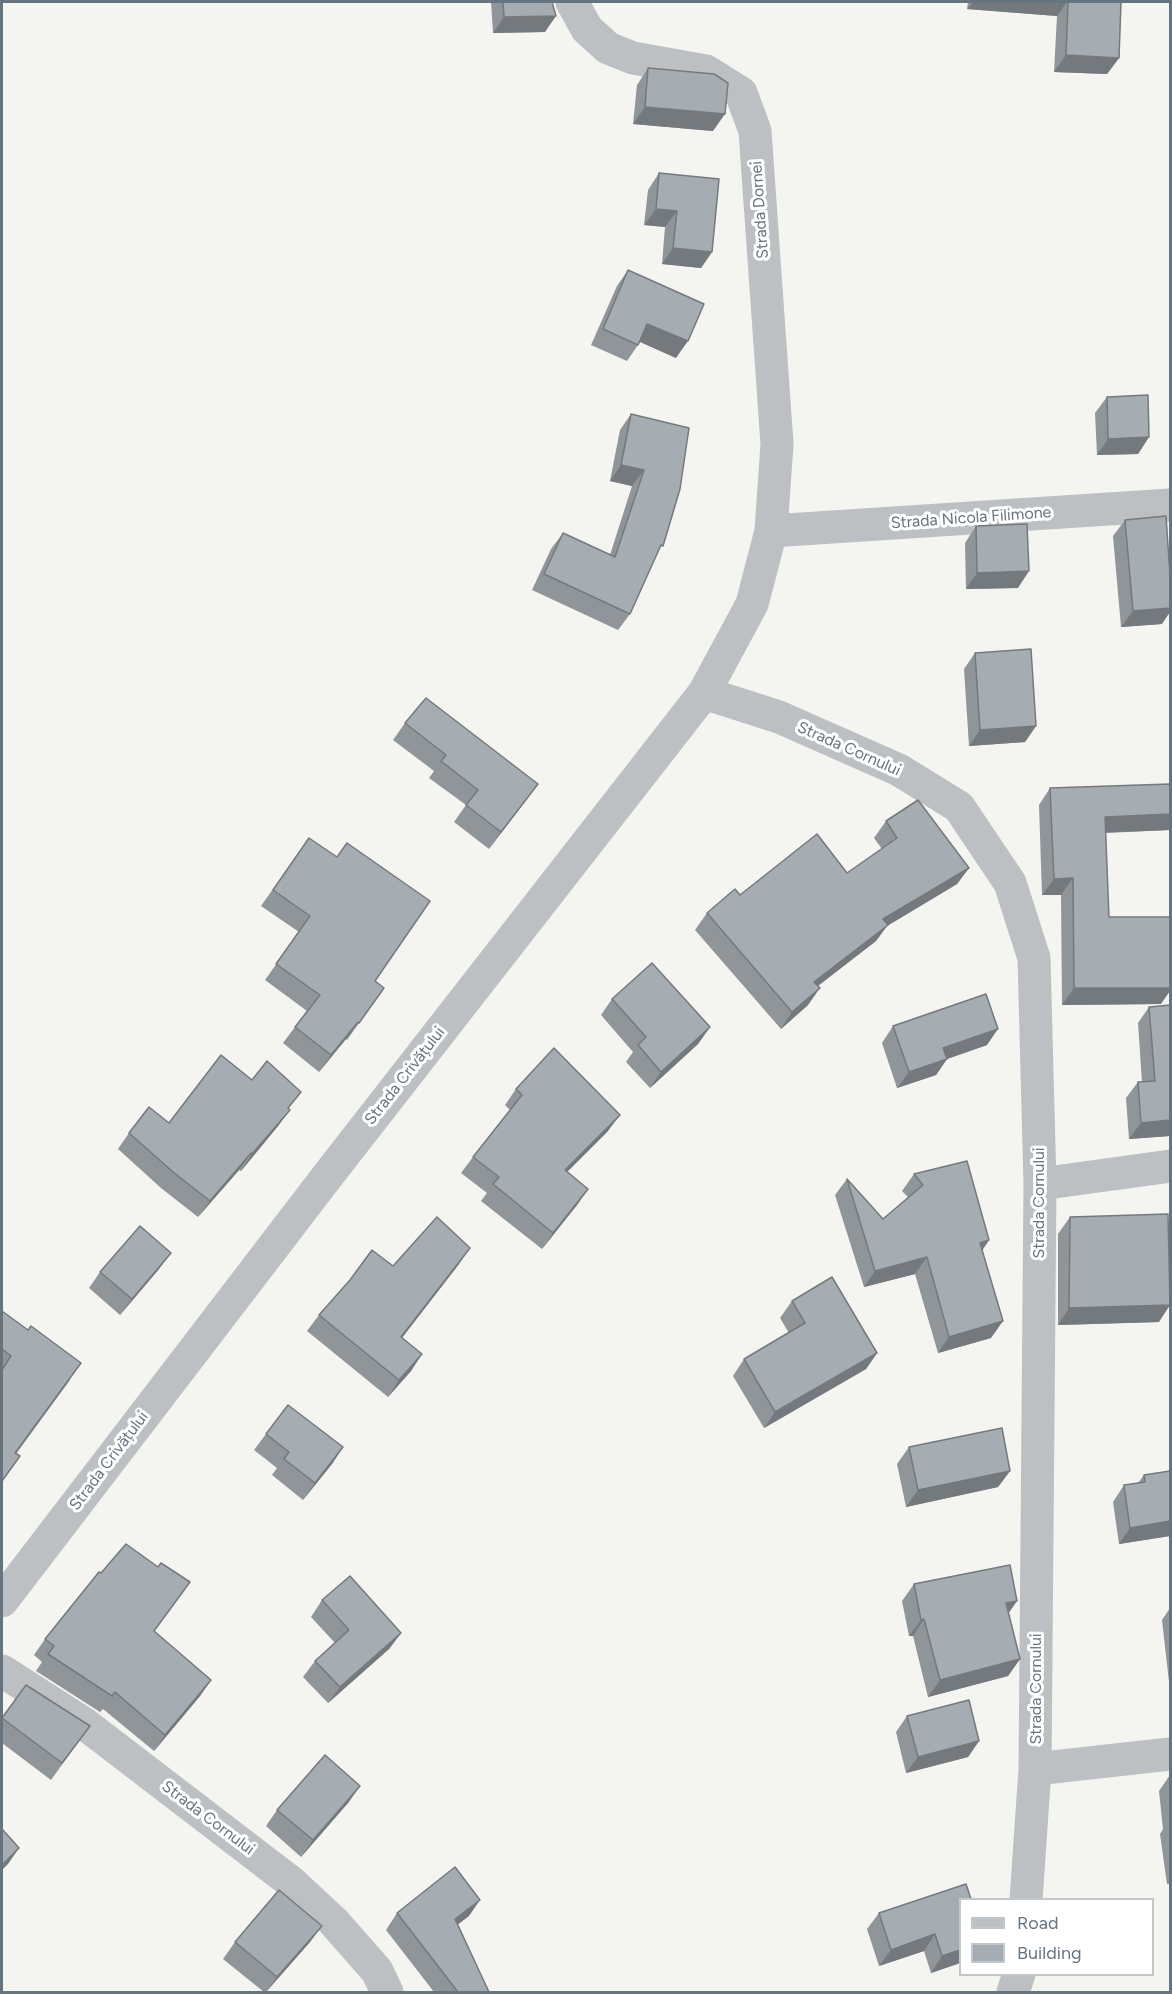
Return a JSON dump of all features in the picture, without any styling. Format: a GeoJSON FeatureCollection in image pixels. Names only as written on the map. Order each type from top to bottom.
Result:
{"type":"FeatureCollection","features":[{"type":"Feature","properties":{"kind":"street","name":"Strada Dornei"},"geometry":{"type":"LineString","coordinates":[[572,2],[587,29],[608,48],[633,58],[706,71],[741,93],[755,131],[777,444],[771,531]]}},
{"type":"Feature","properties":{"kind":"street","name":"Strada Nicola Filimone"},"geometry":{"type":"LineString","coordinates":[[771,531],[1170,504]]}},
{"type":"Feature","properties":{"kind":"street","name":"Strada Crivățului"},"geometry":{"type":"LineString","coordinates":[[2,1601],[329,1174],[704,693],[752,604],[771,531]]}},
{"type":"Feature","properties":{"kind":"street","name":"Strada Cornului"},"geometry":{"type":"LineString","coordinates":[[704,693],[779,717],[899,770],[959,807],[1010,882],[1034,958],[1040,1184],[1035,1769],[1026,1898]]}},
{"type":"Feature","properties":{"kind":"street"},"geometry":{"type":"LineString","coordinates":[[1040,1184],[1170,1166]]}},
{"type":"Feature","properties":{"kind":"street","name":"Strada Cornului"},"geometry":{"type":"LineString","coordinates":[[2,1671],[86,1725],[291,1881],[341,1930],[377,1971],[387,1992]]}},
{"type":"Feature","properties":{"kind":"street"},"geometry":{"type":"LineString","coordinates":[[1035,1769],[1170,1754]]}},
{"type":"Feature","properties":{"kind":"street"},"geometry":{"type":"LineString","coordinates":[[1013,1992],[1018,1976]]}},
{"type":"Feature","properties":{"kind":"building"},"geometry":{"type":"Polygon","coordinates":[[[503,2],[552,2],[556,16],[504,17],[503,2]]]}},
{"type":"Feature","properties":{"kind":"building"},"geometry":{"type":"Polygon","coordinates":[[[1068,2],[1121,2],[1119,58],[1066,55],[1068,2]]]}},
{"type":"Feature","properties":{"kind":"building"},"geometry":{"type":"Polygon","coordinates":[[[648,68],[714,74],[728,83],[725,114],[645,107],[648,68]]]}},
{"type":"Feature","properties":{"kind":"building"},"geometry":{"type":"Polygon","coordinates":[[[659,173],[719,179],[712,252],[673,248],[677,211],[656,209],[659,173]]]}},
{"type":"Feature","properties":{"kind":"building"},"geometry":{"type":"Polygon","coordinates":[[[628,270],[704,304],[688,341],[647,324],[638,345],[603,329],[628,270]]]}},
{"type":"Feature","properties":{"kind":"building"},"geometry":{"type":"Polygon","coordinates":[[[1148,395],[1149,437],[1108,439],[1107,397],[1148,395]]]}},
{"type":"Feature","properties":{"kind":"building"},"geometry":{"type":"Polygon","coordinates":[[[631,414],[689,428],[680,489],[663,546],[661,545],[630,614],[544,574],[563,533],[615,557],[644,470],[621,465],[631,414]]]}},
{"type":"Feature","properties":{"kind":"building"},"geometry":{"type":"Polygon","coordinates":[[[1166,516],[1170,608],[1133,611],[1125,520],[1166,516]]]}},
{"type":"Feature","properties":{"kind":"building"},"geometry":{"type":"Polygon","coordinates":[[[1027,524],[1029,571],[977,573],[976,526],[1027,524]]]}},
{"type":"Feature","properties":{"kind":"building"},"geometry":{"type":"Polygon","coordinates":[[[1031,649],[1036,726],[980,730],[975,653],[1031,649]]]}},
{"type":"Feature","properties":{"kind":"building"},"geometry":{"type":"Polygon","coordinates":[[[426,698],[538,784],[501,832],[466,805],[478,790],[441,761],[446,755],[405,723],[426,698]]]}},
{"type":"Feature","properties":{"kind":"building"},"geometry":{"type":"Polygon","coordinates":[[[1170,784],[1170,814],[1105,817],[1109,917],[1170,917],[1170,988],[1074,988],[1073,878],[1054,879],[1050,788],[1170,784]]]}},
{"type":"Feature","properties":{"kind":"building"},"geometry":{"type":"Polygon","coordinates":[[[918,800],[969,868],[883,919],[888,925],[814,982],[820,988],[792,1012],[707,913],[735,889],[740,895],[817,834],[847,873],[897,838],[886,821],[918,800]]]}},
{"type":"Feature","properties":{"kind":"building"},"geometry":{"type":"Polygon","coordinates":[[[309,838],[337,857],[347,843],[430,901],[375,981],[384,988],[359,1023],[331,1055],[295,1027],[320,995],[276,964],[310,916],[273,890],[309,838]]]}},
{"type":"Feature","properties":{"kind":"building"},"geometry":{"type":"Polygon","coordinates":[[[652,963],[710,1027],[661,1072],[638,1045],[646,1037],[612,999],[652,963]]]}},
{"type":"Feature","properties":{"kind":"building"},"geometry":{"type":"Polygon","coordinates":[[[986,994],[998,1029],[943,1048],[947,1059],[909,1072],[893,1026],[986,994]]]}},
{"type":"Feature","properties":{"kind":"building"},"geometry":{"type":"Polygon","coordinates":[[[1170,1005],[1170,1120],[1141,1123],[1138,1082],[1155,1081],[1149,1007],[1170,1005]]]}},
{"type":"Feature","properties":{"kind":"building"},"geometry":{"type":"Polygon","coordinates":[[[554,1048],[620,1115],[565,1170],[588,1189],[553,1233],[493,1184],[499,1177],[473,1157],[522,1095],[516,1089],[554,1048]]]}},
{"type":"Feature","properties":{"kind":"building"},"geometry":{"type":"Polygon","coordinates":[[[221,1055],[252,1080],[267,1061],[301,1092],[288,1108],[290,1110],[210,1201],[129,1133],[149,1107],[169,1123],[221,1055]]]}},
{"type":"Feature","properties":{"kind":"building"},"geometry":{"type":"Polygon","coordinates":[[[967,1161],[989,1240],[980,1243],[1003,1321],[949,1337],[927,1257],[875,1271],[847,1179],[883,1219],[923,1185],[914,1174],[967,1161]]]}},
{"type":"Feature","properties":{"kind":"building"},"geometry":{"type":"Polygon","coordinates":[[[1168,1214],[1170,1305],[1069,1308],[1070,1217],[1168,1214]]]}},
{"type":"Feature","properties":{"kind":"building"},"geometry":{"type":"Polygon","coordinates":[[[437,1217],[470,1248],[401,1337],[422,1354],[399,1380],[319,1315],[350,1280],[372,1250],[393,1266],[437,1217]]]}},
{"type":"Feature","properties":{"kind":"building"},"geometry":{"type":"Polygon","coordinates":[[[140,1226],[171,1253],[132,1299],[100,1272],[140,1226]]]}},
{"type":"Feature","properties":{"kind":"building"},"geometry":{"type":"Polygon","coordinates":[[[832,1277],[877,1353],[775,1412],[744,1359],[805,1323],[792,1301],[832,1277]]]}},
{"type":"Feature","properties":{"kind":"building"},"geometry":{"type":"Polygon","coordinates":[[[2,1311],[28,1330],[31,1326],[81,1363],[15,1453],[20,1456],[2,1481],[2,1370],[11,1356],[2,1349],[2,1311]]]}},
{"type":"Feature","properties":{"kind":"building"},"geometry":{"type":"Polygon","coordinates":[[[288,1405],[343,1447],[315,1483],[284,1459],[289,1452],[266,1434],[288,1405]]]}},
{"type":"Feature","properties":{"kind":"building"},"geometry":{"type":"Polygon","coordinates":[[[1002,1428],[1010,1471],[918,1490],[909,1447],[1002,1428]]]}},
{"type":"Feature","properties":{"kind":"building"},"geometry":{"type":"Polygon","coordinates":[[[1170,1471],[1170,1521],[1130,1528],[1124,1485],[1145,1482],[1144,1475],[1170,1471]]]}},
{"type":"Feature","properties":{"kind":"building"},"geometry":{"type":"Polygon","coordinates":[[[126,1544],[158,1567],[161,1563],[190,1582],[154,1631],[211,1680],[165,1735],[115,1692],[112,1696],[48,1654],[54,1646],[45,1639],[99,1572],[101,1573],[126,1544]]]}},
{"type":"Feature","properties":{"kind":"building"},"geometry":{"type":"Polygon","coordinates":[[[1010,1565],[1017,1601],[1006,1603],[1020,1659],[940,1680],[924,1619],[921,1620],[914,1584],[1010,1565]]]}},
{"type":"Feature","properties":{"kind":"building"},"geometry":{"type":"Polygon","coordinates":[[[350,1576],[401,1633],[340,1687],[315,1661],[349,1630],[322,1600],[350,1576]]]}},
{"type":"Feature","properties":{"kind":"building"},"geometry":{"type":"Polygon","coordinates":[[[26,1685],[90,1726],[62,1763],[2,1718],[26,1685]]]}},
{"type":"Feature","properties":{"kind":"building"},"geometry":{"type":"Polygon","coordinates":[[[969,1700],[979,1741],[918,1757],[907,1716],[969,1700]]]}},
{"type":"Feature","properties":{"kind":"building"},"geometry":{"type":"Polygon","coordinates":[[[325,1755],[360,1786],[313,1840],[277,1810],[325,1755]]]}},
{"type":"Feature","properties":{"kind":"building"},"geometry":{"type":"Polygon","coordinates":[[[2,1829],[19,1848],[2,1865],[2,1829]]]}},
{"type":"Feature","properties":{"kind":"building"},"geometry":{"type":"Polygon","coordinates":[[[455,1867],[480,1900],[455,1919],[489,1992],[458,1992],[397,1913],[455,1867]]]}},
{"type":"Feature","properties":{"kind":"building"},"geometry":{"type":"Polygon","coordinates":[[[966,1884],[971,1898],[959,1898],[959,1950],[942,1956],[935,1934],[891,1950],[879,1913],[966,1884]]]}},
{"type":"Feature","properties":{"kind":"building"},"geometry":{"type":"Polygon","coordinates":[[[279,1890],[322,1926],[277,1977],[235,1942],[279,1890]]]}}]}
